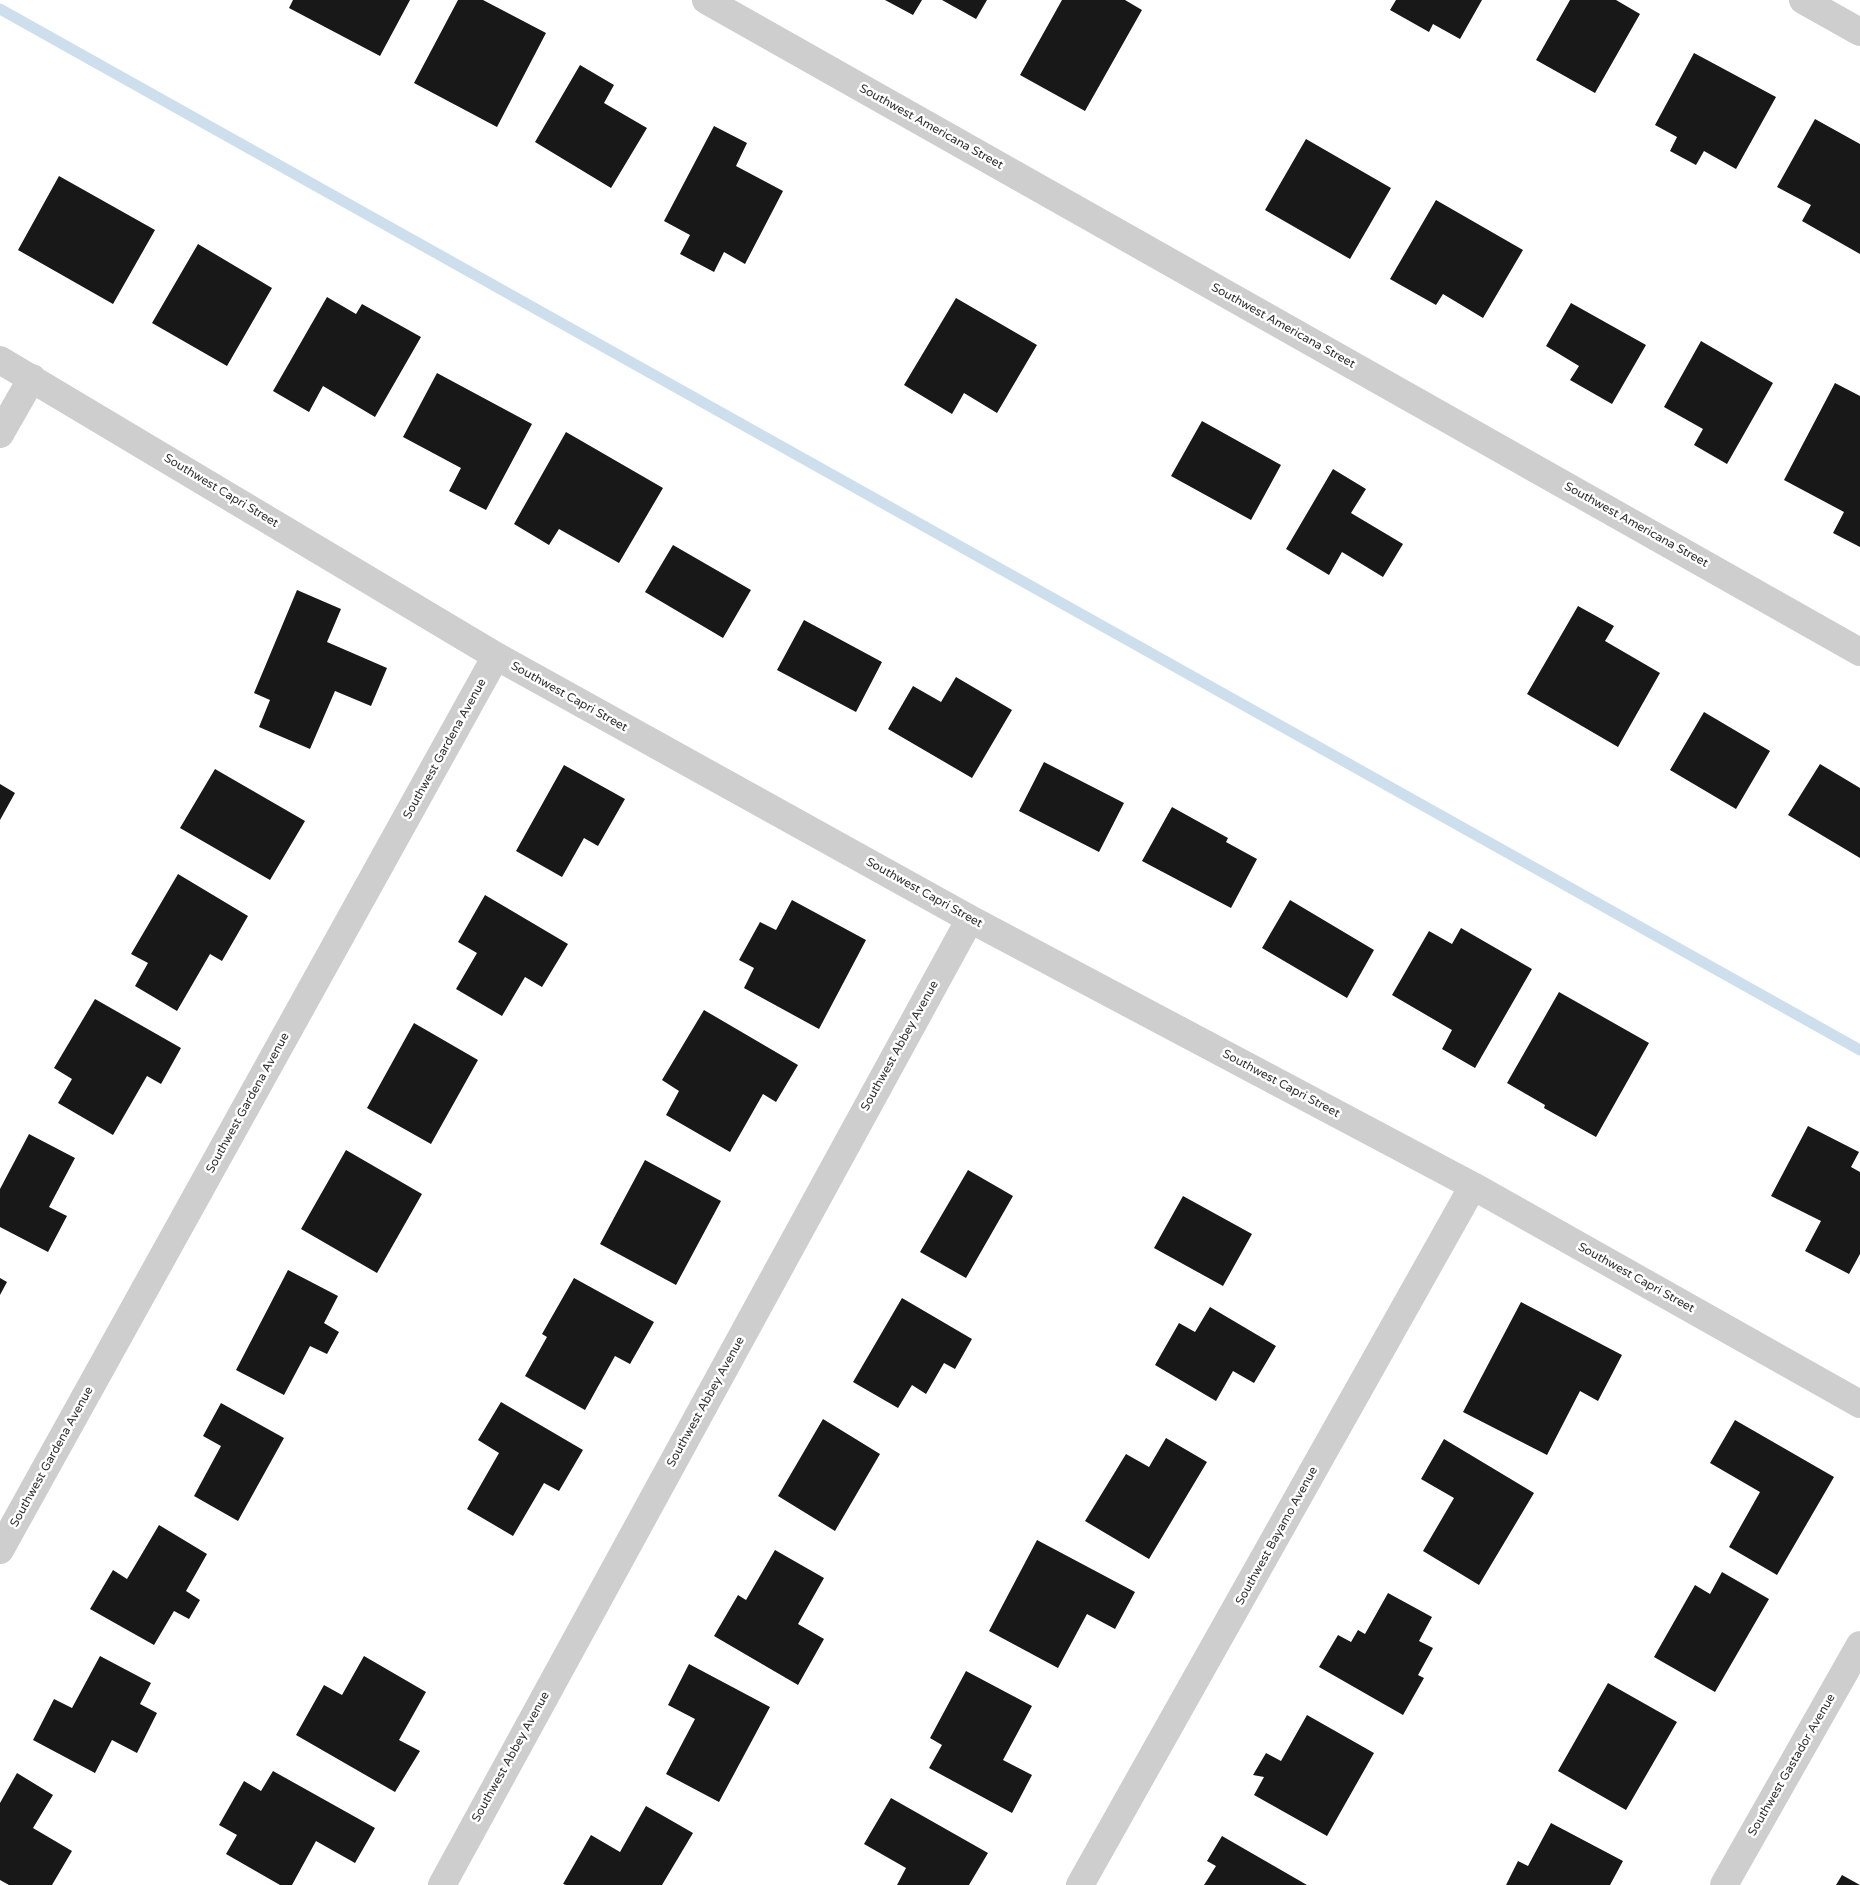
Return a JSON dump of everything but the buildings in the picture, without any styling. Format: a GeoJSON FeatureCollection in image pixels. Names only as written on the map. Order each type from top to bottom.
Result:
{"type":"FeatureCollection","features":[{"type":"Feature","properties":{"kind":"street","name":"Southwest Americana Street"},"geometry":{"type":"LineString","coordinates":[[706,0],[1860,652]]}},
{"type":"Feature","properties":{"kind":"street"},"geometry":{"type":"LineString","coordinates":[[1803,0],[1860,32]]}},
{"type":"Feature","properties":{"kind":"street","name":"Southwest Capri Street"},"geometry":{"type":"LineString","coordinates":[[0,360],[496,656],[970,919],[1474,1186],[1860,1404]]}},
{"type":"Feature","properties":{"kind":"street"},"geometry":{"type":"LineString","coordinates":[[0,434],[32,378]]}},
{"type":"Feature","properties":{"kind":"street","name":"Southwest Gardena Avenue"},"geometry":{"type":"LineString","coordinates":[[0,1550],[496,656]]}},
{"type":"Feature","properties":{"kind":"street","name":"Southwest Abbey Avenue"},"geometry":{"type":"LineString","coordinates":[[442,1885],[970,919]]}},
{"type":"Feature","properties":{"kind":"street","name":"Southwest Bayamo Avenue"},"geometry":{"type":"LineString","coordinates":[[1080,1885],[1474,1186]]}},
{"type":"Feature","properties":{"kind":"street","name":"Southwest Gastador Avenue"},"geometry":{"type":"LineString","coordinates":[[1724,1885],[1860,1645]]}},
{"type":"Feature","properties":{"kind":"waterway"},"geometry":{"type":"LineString","coordinates":[[0,9],[1860,1050]]}}]}
